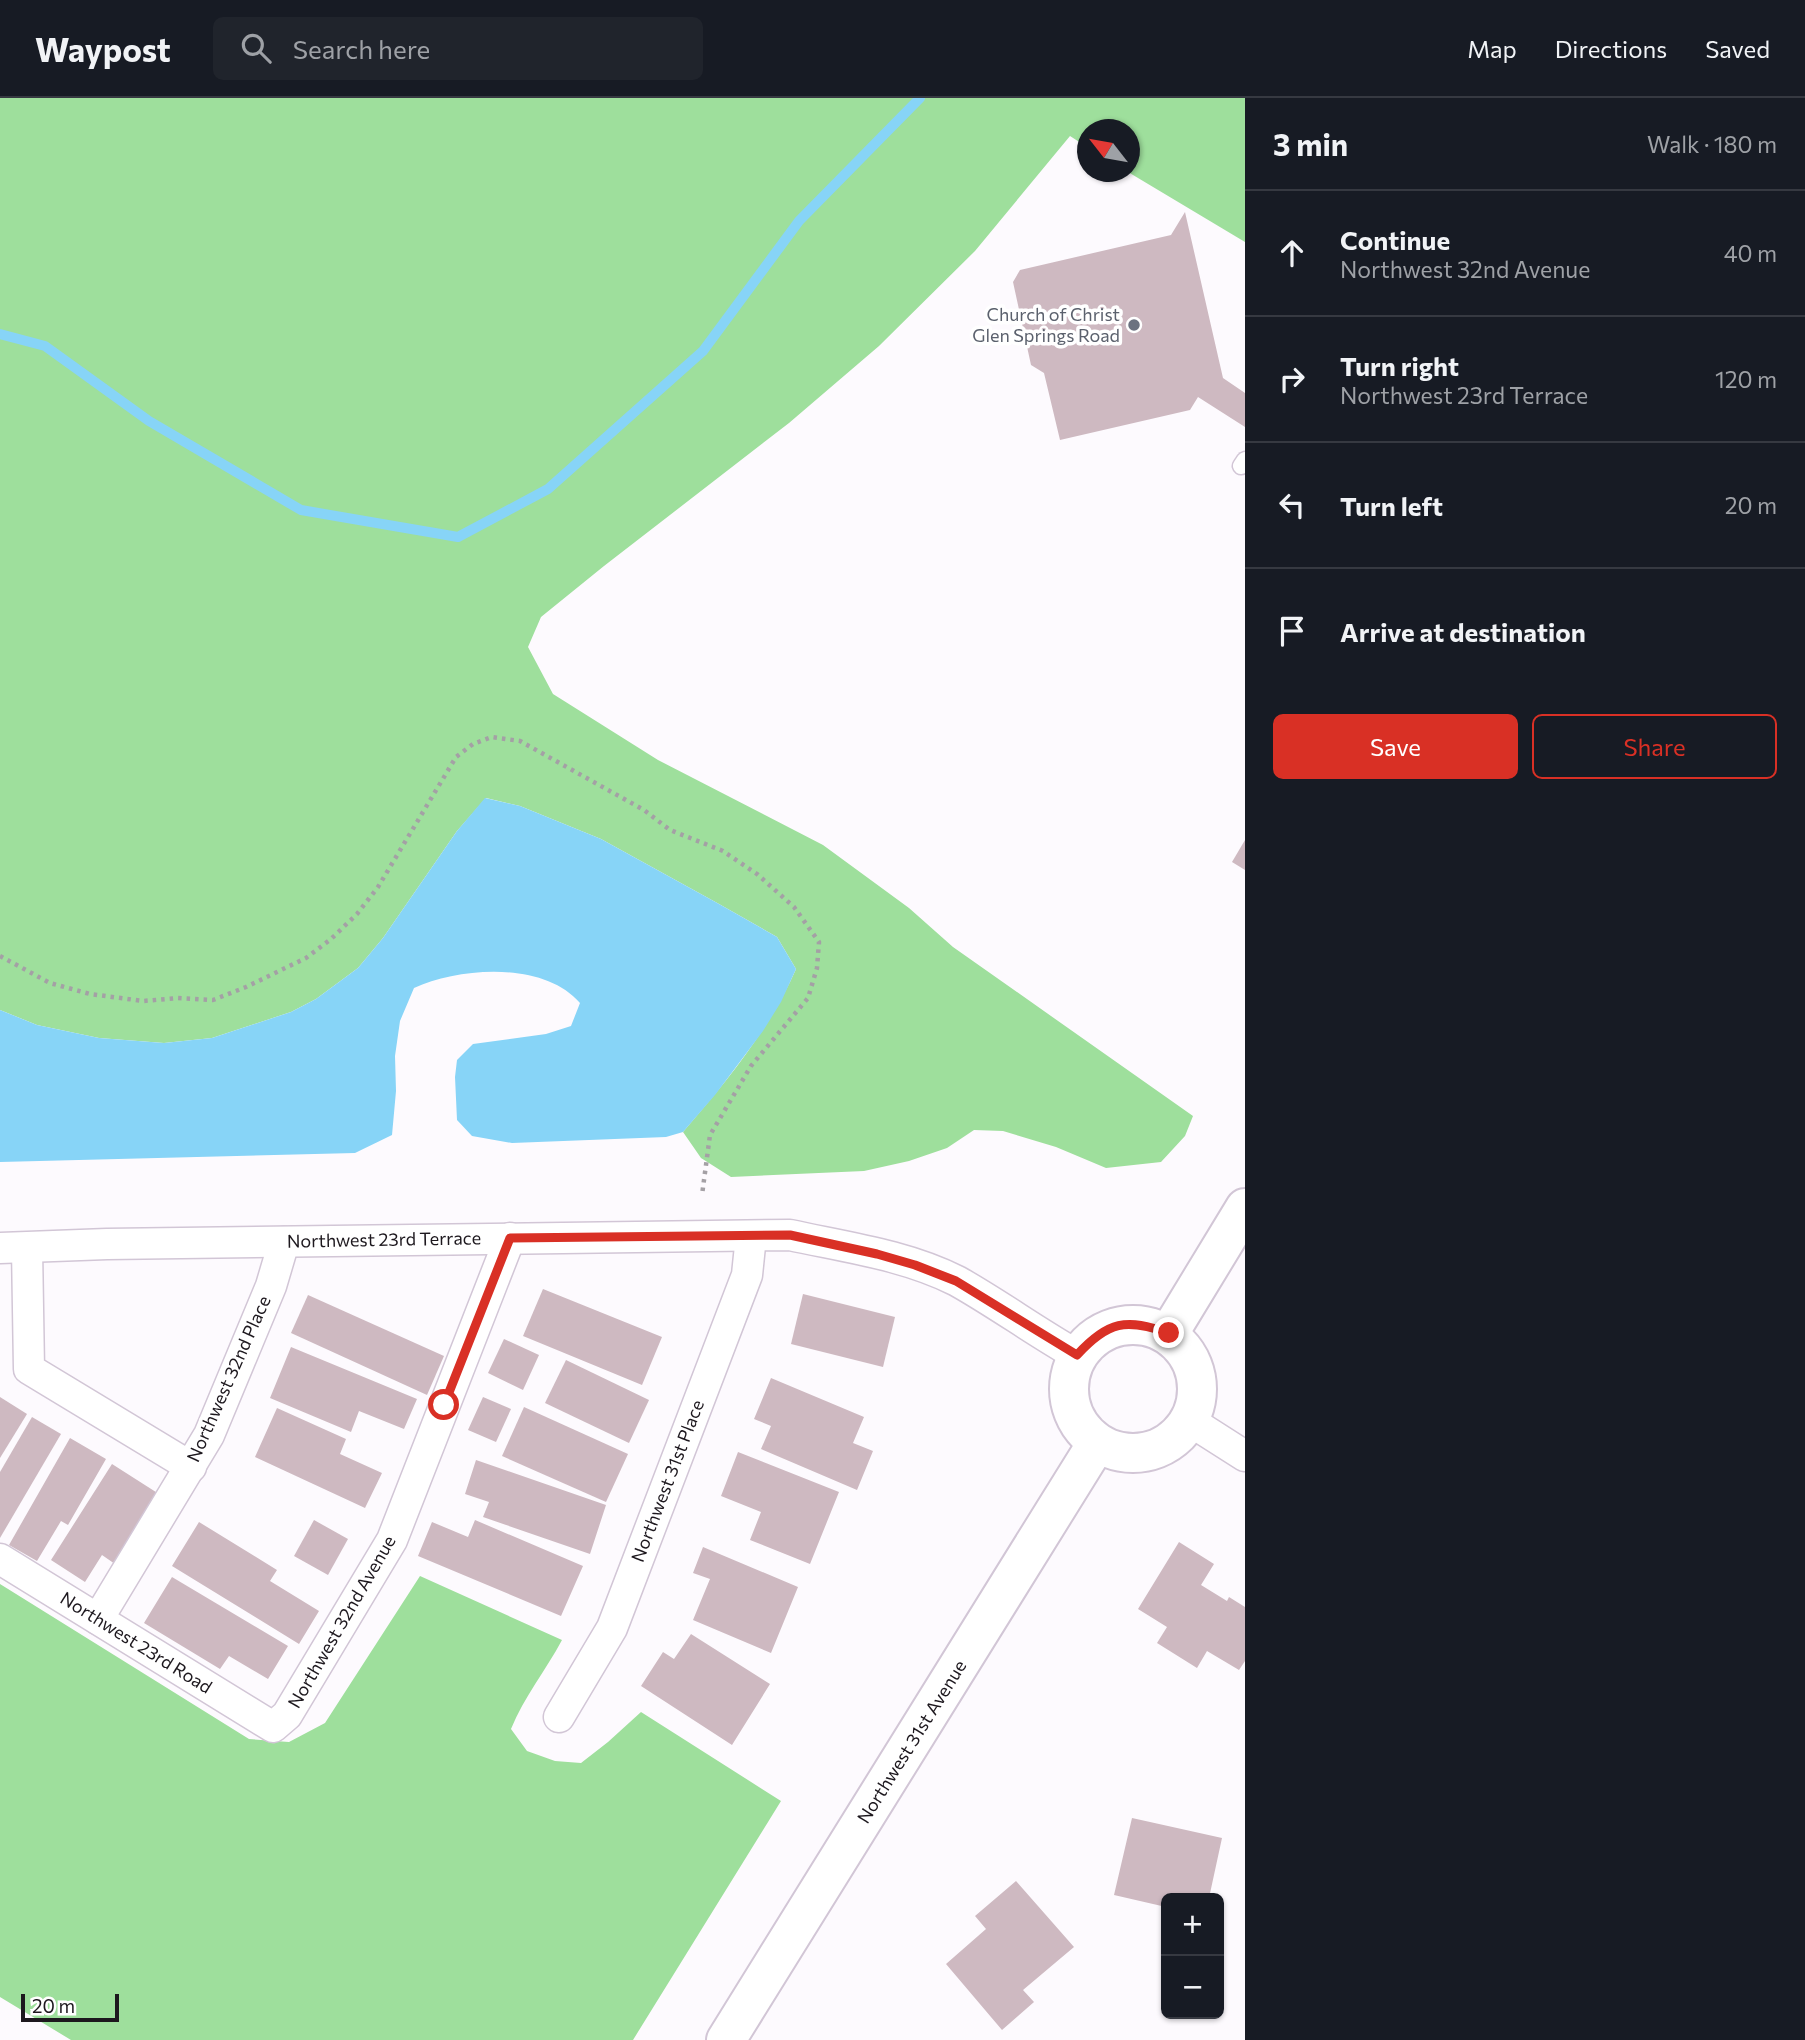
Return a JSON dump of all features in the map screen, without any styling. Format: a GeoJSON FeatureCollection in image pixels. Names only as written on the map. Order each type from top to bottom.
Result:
{"type":"FeatureCollection","features":[{"type":"Feature","properties":{"kind":"street"},"geometry":{"type":"LineString","coordinates":[[1169,1333],[1245,1208]]}},
{"type":"Feature","properties":{"kind":"street","name":"Northwest 23rd Terrace"},"geometry":{"type":"LineString","coordinates":[[14,1248],[790,1235],[877,1254],[956,1281],[1077,1355]]}},
{"type":"Feature","properties":{"kind":"street","name":"Northwest 31st Place"},"geometry":{"type":"LineString","coordinates":[[559,1717],[612,1628],[745,1280],[751,1236]]}},
{"type":"Feature","properties":{"kind":"street","name":"Northwest 32nd Avenue"},"geometry":{"type":"LineString","coordinates":[[273,1727],[287,1715],[392,1540],[510,1238]]}},
{"type":"Feature","properties":{"kind":"street","name":"Northwest 32nd Place"},"geometry":{"type":"LineString","coordinates":[[99,1619],[209,1435],[271,1286],[284,1242]]}},
{"type":"Feature","properties":{"kind":"street"},"geometry":{"type":"LineString","coordinates":[[14,1248],[29,1369],[191,1467]]}},
{"type":"Feature","properties":{"kind":"street"},"geometry":{"type":"LineString","coordinates":[[1143,1324],[1169,1333],[1185,1350],[1196,1373],[1197,1398],[1190,1420],[1171,1441],[1149,1452],[1123,1453],[1097,1443],[1080,1428],[1069,1404],[1069,1379],[1077,1355],[1094,1336],[1117,1325],[1143,1324]]}},
{"type":"Feature","properties":{"kind":"street"},"geometry":{"type":"LineString","coordinates":[[1190,1420],[1245,1455]]}},
{"type":"Feature","properties":{"kind":"street","name":"Northwest 31st Avenue"},"geometry":{"type":"LineString","coordinates":[[726,2040],[1097,1443]]}},
{"type":"Feature","properties":{"kind":"street","name":"Northwest 23rd Road"},"geometry":{"type":"LineString","coordinates":[[0,1559],[273,1727]]}},
{"type":"Feature","properties":{"kind":"path"},"geometry":{"type":"LineString","coordinates":[[0,956],[50,983],[90,994],[143,1001],[178,998],[213,1000],[246,987],[306,958],[357,914],[378,887],[456,757],[473,744],[492,737],[520,741],[644,810],[670,830],[723,851],[757,874],[794,907],[819,942],[817,968],[808,998],[751,1066],[710,1135],[702,1195]]}},
{"type":"Feature","properties":{"kind":"green space"},"geometry":{"type":"Polygon","coordinates":[[[0,98],[1245,98],[1245,242],[1140,179],[1140,119],[1077,119],[1077,141],[1070,136],[975,251],[879,346],[789,423],[541,617],[528,647],[553,694],[658,760],[823,845],[909,908],[953,947],[1193,1116],[1185,1136],[1161,1162],[1106,1168],[1056,1147],[1003,1131],[974,1130],[947,1148],[909,1161],[864,1171],[731,1177],[701,1158],[683,1132],[760,1034],[796,969],[777,937],[601,839],[520,806],[486,798],[457,831],[383,938],[358,968],[316,999],[291,1012],[212,1038],[164,1043],[99,1038],[37,1025],[0,1010],[0,98]]]}},
{"type":"Feature","properties":{"kind":"green space"},"geometry":{"type":"Polygon","coordinates":[[[420,1576],[562,1640],[511,1729],[527,1751],[555,1761],[581,1763],[641,1712],[781,1801],[633,2040],[71,2040],[0,1997],[0,1584],[249,1739],[289,1742],[325,1723],[420,1576]]]}},
{"type":"Feature","properties":{"kind":"water"},"geometry":{"type":"Polygon","coordinates":[[[485,798],[520,806],[601,839],[777,937],[796,969],[781,1002],[763,1031],[715,1095],[683,1132],[666,1137],[512,1143],[472,1136],[457,1120],[457,1060],[473,1044],[546,1034],[571,1026],[580,1003],[564,989],[545,980],[524,974],[477,972],[433,981],[414,988],[400,1021],[395,1056],[396,1091],[392,1135],[355,1153],[0,1162],[0,1010],[37,1025],[99,1038],[164,1043],[212,1038],[291,1012],[316,999],[358,968],[383,938],[457,831],[485,798]]]}},
{"type":"Feature","properties":{"kind":"building"},"geometry":{"type":"Polygon","coordinates":[[[1185,212],[1223,378],[1245,393],[1245,427],[1198,397],[1190,410],[1060,440],[1044,373],[1031,365],[1013,282],[1020,270],[1171,235],[1185,212]]]}},
{"type":"Feature","properties":{"kind":"building"},"geometry":{"type":"Polygon","coordinates":[[[1245,840],[1245,870],[1232,862],[1245,840]]]}},
{"type":"Feature","properties":{"kind":"building"},"geometry":{"type":"Polygon","coordinates":[[[543,1289],[662,1337],[642,1385],[523,1336],[543,1289]]]}},
{"type":"Feature","properties":{"kind":"building"},"geometry":{"type":"Polygon","coordinates":[[[803,1294],[895,1317],[883,1367],[791,1344],[803,1294]]]}},
{"type":"Feature","properties":{"kind":"building"},"geometry":{"type":"Polygon","coordinates":[[[308,1295],[444,1356],[427,1395],[291,1333],[308,1295]]]}},
{"type":"Feature","properties":{"kind":"building"},"geometry":{"type":"Polygon","coordinates":[[[504,1339],[539,1355],[523,1390],[488,1373],[504,1339]]]}},
{"type":"Feature","properties":{"kind":"building"},"geometry":{"type":"Polygon","coordinates":[[[291,1347],[417,1399],[404,1429],[359,1411],[351,1432],[270,1398],[291,1347]]]}},
{"type":"Feature","properties":{"kind":"building"},"geometry":{"type":"Polygon","coordinates":[[[566,1360],[649,1400],[629,1443],[545,1403],[566,1360]]]}},
{"type":"Feature","properties":{"kind":"building"},"geometry":{"type":"Polygon","coordinates":[[[771,1378],[864,1417],[853,1443],[873,1451],[857,1490],[761,1449],[771,1426],[754,1419],[771,1378]]]}},
{"type":"Feature","properties":{"kind":"building"},"geometry":{"type":"Polygon","coordinates":[[[0,1397],[27,1414],[0,1458],[0,1397]]]}},
{"type":"Feature","properties":{"kind":"building"},"geometry":{"type":"Polygon","coordinates":[[[483,1397],[511,1409],[496,1442],[468,1430],[483,1397]]]}},
{"type":"Feature","properties":{"kind":"building"},"geometry":{"type":"Polygon","coordinates":[[[524,1407],[628,1454],[606,1502],[502,1456],[524,1407]]]}},
{"type":"Feature","properties":{"kind":"building"},"geometry":{"type":"Polygon","coordinates":[[[277,1408],[346,1439],[340,1454],[382,1473],[365,1508],[255,1457],[277,1408]]]}},
{"type":"Feature","properties":{"kind":"building"},"geometry":{"type":"Polygon","coordinates":[[[32,1417],[61,1434],[0,1538],[0,1472],[32,1417]]]}},
{"type":"Feature","properties":{"kind":"building"},"geometry":{"type":"Polygon","coordinates":[[[70,1438],[106,1459],[68,1525],[61,1521],[37,1561],[9,1545],[70,1438]]]}},
{"type":"Feature","properties":{"kind":"building"},"geometry":{"type":"Polygon","coordinates":[[[738,1452],[839,1492],[810,1564],[750,1540],[761,1512],[721,1496],[738,1452]]]}},
{"type":"Feature","properties":{"kind":"building"},"geometry":{"type":"Polygon","coordinates":[[[476,1460],[606,1505],[590,1554],[483,1517],[489,1502],[465,1494],[476,1460]]]}},
{"type":"Feature","properties":{"kind":"building"},"geometry":{"type":"Polygon","coordinates":[[[112,1464],[159,1494],[115,1564],[102,1555],[85,1582],[51,1560],[112,1464]]]}},
{"type":"Feature","properties":{"kind":"building"},"geometry":{"type":"Polygon","coordinates":[[[314,1520],[348,1539],[328,1575],[294,1556],[314,1520]]]}},
{"type":"Feature","properties":{"kind":"building"},"geometry":{"type":"Polygon","coordinates":[[[475,1520],[583,1566],[561,1616],[418,1556],[432,1522],[468,1537],[475,1520]]]}},
{"type":"Feature","properties":{"kind":"building"},"geometry":{"type":"Polygon","coordinates":[[[199,1522],[277,1570],[270,1581],[319,1611],[299,1644],[172,1566],[199,1522]]]}},
{"type":"Feature","properties":{"kind":"building"},"geometry":{"type":"Polygon","coordinates":[[[1179,1542],[1214,1564],[1201,1585],[1227,1601],[1229,1597],[1245,1607],[1245,1661],[1239,1670],[1207,1651],[1197,1668],[1157,1643],[1167,1627],[1138,1609],[1179,1542]]]}},
{"type":"Feature","properties":{"kind":"building"},"geometry":{"type":"Polygon","coordinates":[[[703,1547],[798,1587],[771,1653],[693,1620],[710,1579],[693,1573],[703,1547]]]}},
{"type":"Feature","properties":{"kind":"building"},"geometry":{"type":"Polygon","coordinates":[[[172,1577],[288,1646],[268,1679],[229,1656],[220,1669],[144,1623],[172,1577]]]}},
{"type":"Feature","properties":{"kind":"building"},"geometry":{"type":"Polygon","coordinates":[[[691,1634],[770,1684],[732,1745],[641,1686],[663,1652],[674,1659],[691,1634]]]}},
{"type":"Feature","properties":{"kind":"building"},"geometry":{"type":"Polygon","coordinates":[[[1132,1818],[1222,1838],[1210,1893],[1161,1893],[1161,1906],[1114,1895],[1132,1818]]]}},
{"type":"Feature","properties":{"kind":"building"},"geometry":{"type":"Polygon","coordinates":[[[1016,1881],[1074,1947],[1023,1990],[1034,2002],[1002,2030],[946,1964],[986,1929],[975,1916],[1016,1881]]]}},
{"type":"Feature","properties":{"kind":"waterway"},"geometry":{"type":"LineString","coordinates":[[0,334],[45,346],[149,421],[301,510],[458,537],[548,489],[703,351],[799,221],[920,98]]}},
{"type":"Feature","properties":{"kind":"place","name":"Church of Christ Glen Springs Road"},"geometry":{"type":"Point","coordinates":[1134,325]}},
{"type":"Feature","properties":{"kind":"route"},"geometry":{"type":"LineString","coordinates":[[444,1405],[510,1238],[790,1235],[877,1254],[956,1281],[1077,1355],[1094,1336],[1117,1325],[1143,1324],[1169,1333]]}}]}
